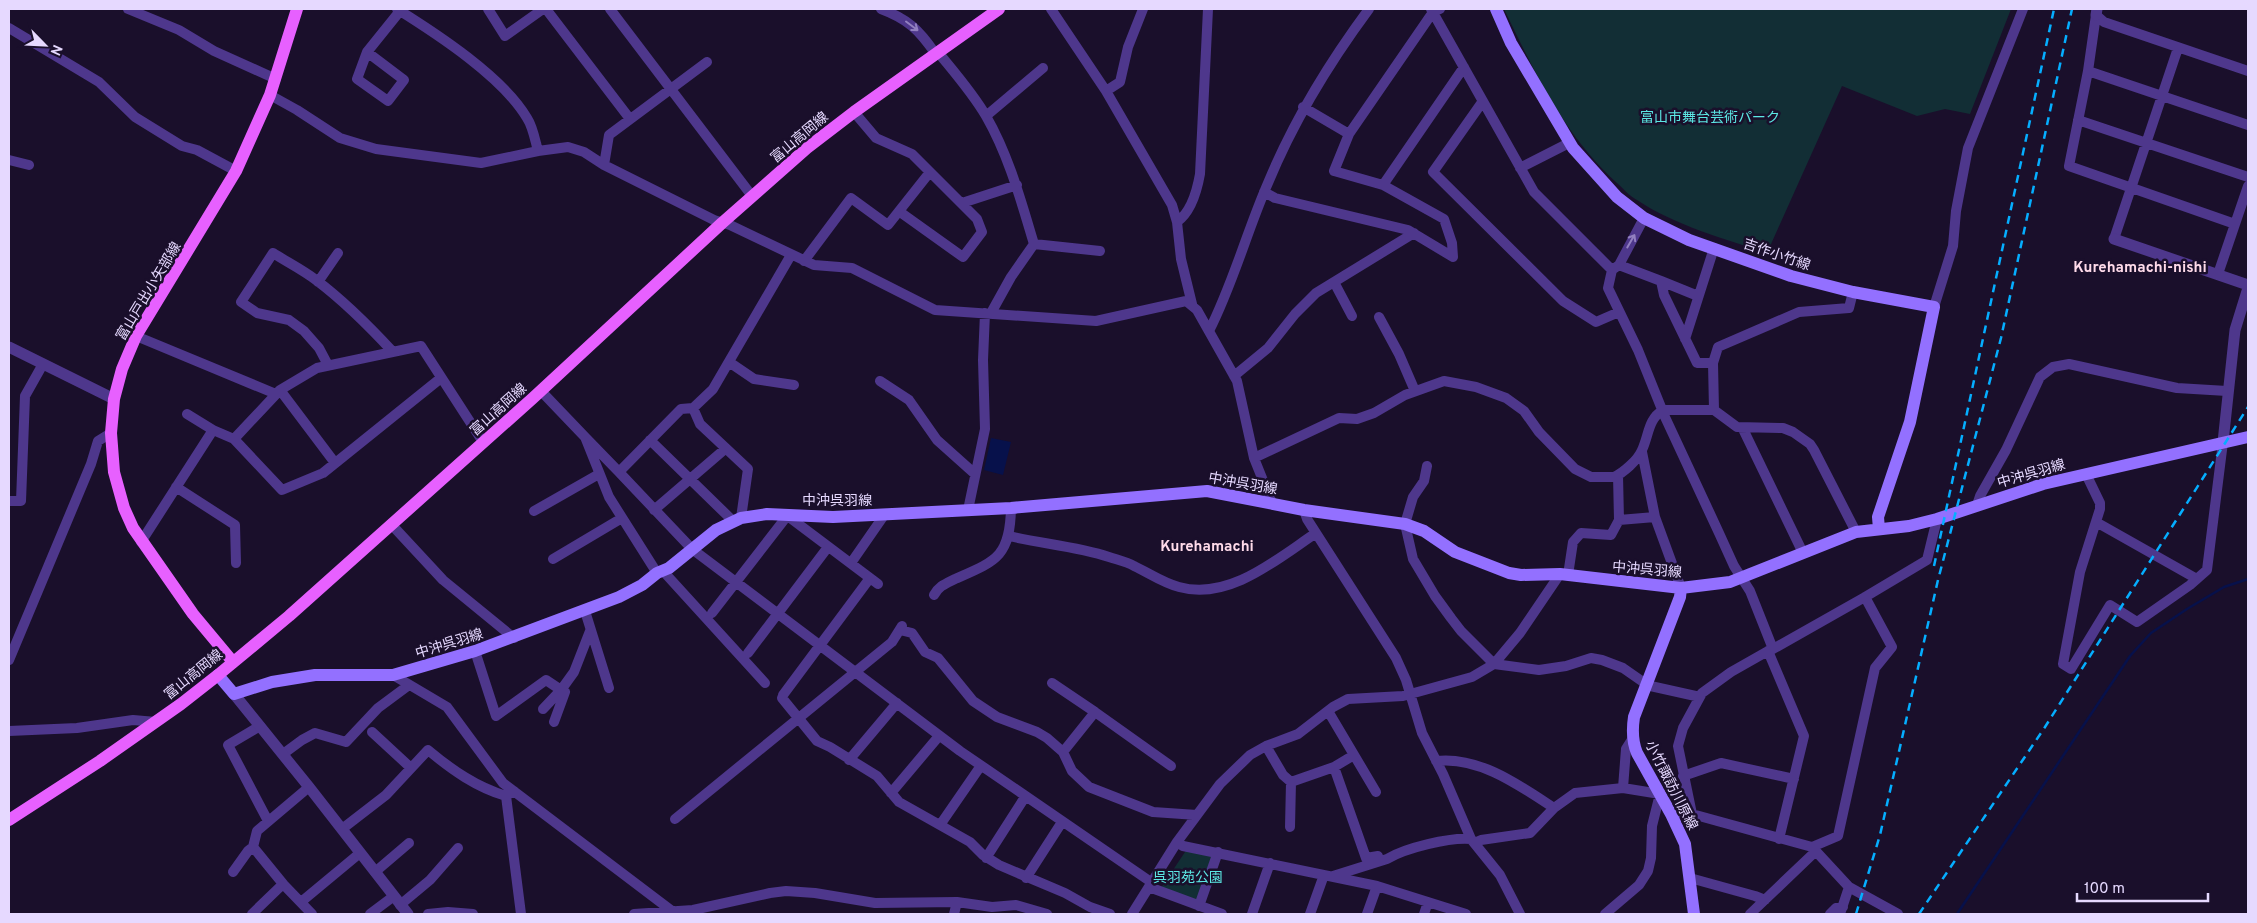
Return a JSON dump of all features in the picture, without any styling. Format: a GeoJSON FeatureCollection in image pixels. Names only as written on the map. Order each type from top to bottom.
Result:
{"type":"FeatureCollection","features":[{"type":"Feature","properties":{"kind":"main road","name":"富山戸出小矢部線"},"geometry":{"type":"LineString","coordinates":[[233,662],[193,614],[141,542],[124,508],[114,472],[111,433],[114,399],[122,369],[136,336],[236,171],[270,95],[297,9]]}},
{"type":"Feature","properties":{"kind":"main road","name":"富山高岡線"},"geometry":{"type":"LineString","coordinates":[[9,820],[156,722],[233,662],[289,616],[541,390],[752,196],[854,112],[999,9]]}},
{"type":"Feature","properties":{"kind":"main road","name":"吉作小竹線"},"geometry":{"type":"LineString","coordinates":[[1496,9],[1511,43],[1569,142],[1617,197],[1644,218],[1689,240],[1791,276],[1853,292],[1934,307]]}},
{"type":"Feature","properties":{"kind":"main road"},"geometry":{"type":"LineString","coordinates":[[1879,529],[1878,517],[1910,422],[1934,307]]}},
{"type":"Feature","properties":{"kind":"main road","name":"中沖呉羽線"},"geometry":{"type":"LineString","coordinates":[[234,694],[272,682],[315,675],[393,675],[514,638],[620,597],[642,585],[716,530],[737,520],[767,514],[833,517],[1011,508],[1207,491],[1304,510],[1406,524],[1424,531],[1455,552],[1495,569],[1521,575],[1564,575],[1682,588],[1711,585],[1742,578],[1856,532],[1908,526],[1937,519],[2043,484],[2248,437]]}},
{"type":"Feature","properties":{"kind":"main road","name":"小竹諏訪川原線"},"geometry":{"type":"LineString","coordinates":[[1682,588],[1634,717],[1633,738],[1637,753],[1660,794],[1675,813],[1685,844],[1694,914]]}},
{"type":"Feature","properties":{"kind":"main road"},"geometry":{"type":"LineString","coordinates":[[218,674],[234,694]]}},
{"type":"Feature","properties":{"kind":"street"},"geometry":{"type":"LineString","coordinates":[[128,9],[179,30],[214,51],[276,79]]}},
{"type":"Feature","properties":{"kind":"street"},"geometry":{"type":"LineString","coordinates":[[488,9],[505,36],[544,9],[630,119]]}},
{"type":"Feature","properties":{"kind":"street"},"geometry":{"type":"LineString","coordinates":[[610,9],[752,196]]}},
{"type":"Feature","properties":{"kind":"street"},"geometry":{"type":"LineString","coordinates":[[881,9],[909,22],[921,32],[969,90],[986,116],[1001,144],[1017,185],[1034,244]]}},
{"type":"Feature","properties":{"kind":"street"},"geometry":{"type":"LineString","coordinates":[[1051,9],[1106,91],[1172,205],[1177,222],[1180,259],[1192,304],[1210,331],[1234,376],[1254,458],[1272,503]]}},
{"type":"Feature","properties":{"kind":"street"},"geometry":{"type":"LineString","coordinates":[[1106,91],[1120,82],[1128,47],[1143,9]]}},
{"type":"Feature","properties":{"kind":"street"},"geometry":{"type":"LineString","coordinates":[[1177,222],[1182,218],[1193,198],[1200,174],[1208,9]]}},
{"type":"Feature","properties":{"kind":"street"},"geometry":{"type":"LineString","coordinates":[[1934,307],[1953,246],[1956,212],[1968,148],[2023,9]]}},
{"type":"Feature","properties":{"kind":"street"},"geometry":{"type":"LineString","coordinates":[[368,52],[404,80],[388,101],[357,79],[368,52],[398,10],[458,51],[493,79],[510,96],[528,118],[538,151]]}},
{"type":"Feature","properties":{"kind":"street"},"geometry":{"type":"LineString","coordinates":[[1210,331],[1264,192],[1304,107],[1366,10]]}},
{"type":"Feature","properties":{"kind":"street"},"geometry":{"type":"LineString","coordinates":[[1264,192],[1275,198],[1390,225],[1414,233],[1453,257],[1452,243],[1444,219],[1383,185],[1334,172],[1350,134],[1435,10],[1464,67],[1534,192],[1616,267],[1698,296]]}},
{"type":"Feature","properties":{"kind":"street"},"geometry":{"type":"LineString","coordinates":[[2097,12],[2104,22],[2248,71]]}},
{"type":"Feature","properties":{"kind":"street"},"geometry":{"type":"LineString","coordinates":[[2097,12],[2088,71],[2069,166],[2235,224]]}},
{"type":"Feature","properties":{"kind":"street"},"geometry":{"type":"LineString","coordinates":[[9,28],[99,82],[135,117],[182,146],[197,150],[236,171]]}},
{"type":"Feature","properties":{"kind":"street"},"geometry":{"type":"LineString","coordinates":[[2086,474],[2100,504],[2080,572],[2062,664],[2070,669],[2110,605],[2137,622],[2197,580],[2207,570],[2209,563],[2235,330],[2248,288],[2218,274],[2114,239],[2178,48]]}},
{"type":"Feature","properties":{"kind":"street"},"geometry":{"type":"LineString","coordinates":[[604,165],[609,135],[707,62]]}},
{"type":"Feature","properties":{"kind":"street"},"geometry":{"type":"LineString","coordinates":[[1383,185],[1464,67]]}},
{"type":"Feature","properties":{"kind":"street"},"geometry":{"type":"LineString","coordinates":[[986,116],[1043,68]]}},
{"type":"Feature","properties":{"kind":"street"},"geometry":{"type":"LineString","coordinates":[[2088,71],[2248,125]]}},
{"type":"Feature","properties":{"kind":"street"},"geometry":{"type":"LineString","coordinates":[[270,95],[340,138],[376,149],[481,163],[568,147],[584,152],[604,165],[804,261],[823,267],[852,268],[935,310],[1096,321],[1179,302],[1186,301],[1192,304]]}},
{"type":"Feature","properties":{"kind":"street"},"geometry":{"type":"LineString","coordinates":[[1483,101],[1434,172],[1563,301],[1596,322],[1618,312]]}},
{"type":"Feature","properties":{"kind":"street"},"geometry":{"type":"LineString","coordinates":[[1304,107],[1350,134]]}},
{"type":"Feature","properties":{"kind":"street"},"geometry":{"type":"LineString","coordinates":[[854,112],[876,138],[912,154],[977,218],[982,232],[963,257],[900,212]]}},
{"type":"Feature","properties":{"kind":"street"},"geometry":{"type":"LineString","coordinates":[[2078,120],[2248,177]]}},
{"type":"Feature","properties":{"kind":"street"},"geometry":{"type":"LineString","coordinates":[[1520,168],[1569,142]]}},
{"type":"Feature","properties":{"kind":"street"},"geometry":{"type":"LineString","coordinates":[[9,160],[29,165]]}},
{"type":"Feature","properties":{"kind":"street"},"geometry":{"type":"LineString","coordinates":[[804,261],[851,198],[888,225],[930,172]]}},
{"type":"Feature","properties":{"kind":"street"},"geometry":{"type":"LineString","coordinates":[[962,203],[1017,185]]}},
{"type":"Feature","properties":{"kind":"street"},"geometry":{"type":"LineString","coordinates":[[2218,274],[2248,186]]}},
{"type":"Feature","properties":{"kind":"street"},"geometry":{"type":"LineString","coordinates":[[1644,218],[1607,283],[1608,288],[1638,350],[1719,533],[1750,591],[1770,650],[1804,736],[1779,839]]}},
{"type":"Feature","properties":{"kind":"street"},"geometry":{"type":"LineString","coordinates":[[1234,376],[1268,348],[1306,302],[1334,282],[1414,233]]}},
{"type":"Feature","properties":{"kind":"street"},"geometry":{"type":"LineString","coordinates":[[1034,244],[1100,251]]}},
{"type":"Feature","properties":{"kind":"street"},"geometry":{"type":"LineString","coordinates":[[968,510],[985,429],[983,360],[988,313],[1034,244]]}},
{"type":"Feature","properties":{"kind":"street"},"geometry":{"type":"LineString","coordinates":[[1685,339],[1714,248]]}},
{"type":"Feature","properties":{"kind":"street"},"geometry":{"type":"LineString","coordinates":[[328,365],[319,348],[304,331],[288,320],[257,313],[241,302],[273,253],[318,282],[363,320],[393,352]]}},
{"type":"Feature","properties":{"kind":"street"},"geometry":{"type":"LineString","coordinates":[[318,282],[338,253]]}},
{"type":"Feature","properties":{"kind":"street"},"geometry":{"type":"LineString","coordinates":[[619,472],[681,409],[693,408],[713,389],[791,255]]}},
{"type":"Feature","properties":{"kind":"street"},"geometry":{"type":"LineString","coordinates":[[1334,282],[1352,316]]}},
{"type":"Feature","properties":{"kind":"street"},"geometry":{"type":"LineString","coordinates":[[1661,282],[1664,295],[1696,363],[1713,363]]}},
{"type":"Feature","properties":{"kind":"street"},"geometry":{"type":"LineString","coordinates":[[1714,410],[1713,363],[1718,347],[1799,312],[1849,308],[1853,292]]}},
{"type":"Feature","properties":{"kind":"street"},"geometry":{"type":"LineString","coordinates":[[1379,317],[1399,354],[1415,391]]}},
{"type":"Feature","properties":{"kind":"street"},"geometry":{"type":"LineString","coordinates":[[136,336],[278,392],[335,463]]}},
{"type":"Feature","properties":{"kind":"street"},"geometry":{"type":"LineString","coordinates":[[234,439],[278,392],[317,368],[421,346],[483,442]]}},
{"type":"Feature","properties":{"kind":"street"},"geometry":{"type":"LineString","coordinates":[[9,348],[114,399]]}},
{"type":"Feature","properties":{"kind":"street"},"geometry":{"type":"LineString","coordinates":[[729,362],[754,379],[794,385]]}},
{"type":"Feature","properties":{"kind":"street"},"geometry":{"type":"LineString","coordinates":[[9,500],[21,500],[25,396],[43,364]]}},
{"type":"Feature","properties":{"kind":"street"},"geometry":{"type":"LineString","coordinates":[[1977,505],[1980,496],[2020,423],[2040,377],[2053,367],[2069,364],[2177,388],[2227,391]]}},
{"type":"Feature","properties":{"kind":"street"},"geometry":{"type":"LineString","coordinates":[[187,414],[213,430],[234,439],[282,490],[323,473],[441,378]]}},
{"type":"Feature","properties":{"kind":"street"},"geometry":{"type":"LineString","coordinates":[[880,381],[909,400],[937,440],[975,474]]}},
{"type":"Feature","properties":{"kind":"street"},"geometry":{"type":"LineString","coordinates":[[1254,458],[1339,418],[1357,419],[1374,413],[1397,398],[1444,381],[1476,387],[1494,393],[1520,407],[1539,432],[1574,469],[1591,477],[1609,478],[1618,475],[1642,452]]}},
{"type":"Feature","properties":{"kind":"street"},"geometry":{"type":"LineString","coordinates":[[541,390],[692,549],[939,736],[1150,885],[1197,909],[1222,914]]}},
{"type":"Feature","properties":{"kind":"street"},"geometry":{"type":"LineString","coordinates":[[650,440],[690,479],[737,520],[748,469],[700,424],[693,408]]}},
{"type":"Feature","properties":{"kind":"street"},"geometry":{"type":"LineString","coordinates":[[1682,588],[1655,517],[1642,452],[1650,424],[1657,414],[1663,410],[1714,410],[1737,427],[1787,429],[1810,444],[1856,532]]}},
{"type":"Feature","properties":{"kind":"street"},"geometry":{"type":"LineString","coordinates":[[1743,428],[1803,554]]}},
{"type":"Feature","properties":{"kind":"street"},"geometry":{"type":"LineString","coordinates":[[141,542],[213,430]]}},
{"type":"Feature","properties":{"kind":"street"},"geometry":{"type":"LineString","coordinates":[[9,660],[91,464],[98,441],[111,433]]}},
{"type":"Feature","properties":{"kind":"street"},"geometry":{"type":"LineString","coordinates":[[585,437],[599,474],[622,518],[660,572],[765,683]]}},
{"type":"Feature","properties":{"kind":"street"},"geometry":{"type":"LineString","coordinates":[[654,510],[725,449]]}},
{"type":"Feature","properties":{"kind":"street"},"geometry":{"type":"LineString","coordinates":[[1427,466],[1424,481],[1413,497],[1406,524],[1414,559],[1434,596],[1461,631],[1494,664],[1539,670],[1597,659],[1623,668],[1646,684],[1700,696]]}},
{"type":"Feature","properties":{"kind":"street"},"geometry":{"type":"LineString","coordinates":[[534,511],[599,474]]}},
{"type":"Feature","properties":{"kind":"street"},"geometry":{"type":"LineString","coordinates":[[1132,914],[1177,842],[1220,784],[1250,755],[1266,746],[1298,734],[1348,698],[1410,695],[1472,677],[1494,664],[1564,575],[1573,542],[1582,533],[1611,535],[1619,520],[1618,475]]}},
{"type":"Feature","properties":{"kind":"street"},"geometry":{"type":"LineString","coordinates":[[176,487],[235,525],[236,563]]}},
{"type":"Feature","properties":{"kind":"street"},"geometry":{"type":"LineString","coordinates":[[934,596],[942,585],[979,568],[1004,550],[1009,536],[1011,508]]}},
{"type":"Feature","properties":{"kind":"street"},"geometry":{"type":"LineString","coordinates":[[1304,510],[1307,519],[1396,658],[1422,733],[1473,841],[1500,875],[1520,914]]}},
{"type":"Feature","properties":{"kind":"street"},"geometry":{"type":"LineString","coordinates":[[712,613],[784,520],[785,514],[851,563],[874,581],[820,646],[782,696],[798,719],[817,741],[877,776],[900,802],[970,842],[986,858],[1026,878],[1065,893],[1090,907],[1110,914]]}},
{"type":"Feature","properties":{"kind":"street"},"geometry":{"type":"LineString","coordinates":[[851,563],[885,514]]}},
{"type":"Feature","properties":{"kind":"street"},"geometry":{"type":"LineString","coordinates":[[1619,520],[1655,517]]}},
{"type":"Feature","properties":{"kind":"street"},"geometry":{"type":"LineString","coordinates":[[553,559],[622,518]]}},
{"type":"Feature","properties":{"kind":"street"},"geometry":{"type":"LineString","coordinates":[[1692,814],[1687,784],[1683,776],[1678,741],[1700,696],[1731,672],[1865,598],[1927,560],[1937,519]]}},
{"type":"Feature","properties":{"kind":"street"},"geometry":{"type":"LineString","coordinates":[[2096,522],[2197,580]]}},
{"type":"Feature","properties":{"kind":"street"},"geometry":{"type":"LineString","coordinates":[[391,524],[443,580],[514,638]]}},
{"type":"Feature","properties":{"kind":"street"},"geometry":{"type":"LineString","coordinates":[[1009,536],[1107,556],[1132,564],[1177,587],[1196,591],[1215,589],[1235,583],[1261,570],[1316,533]]}},
{"type":"Feature","properties":{"kind":"street"},"geometry":{"type":"LineString","coordinates":[[748,653],[828,547]]}},
{"type":"Feature","properties":{"kind":"street"},"geometry":{"type":"LineString","coordinates":[[1750,914],[1814,849],[1838,836],[1875,668],[1892,647],[1865,598]]}},
{"type":"Feature","properties":{"kind":"street"},"geometry":{"type":"LineString","coordinates":[[585,611],[610,688]]}},
{"type":"Feature","properties":{"kind":"street"},"geometry":{"type":"LineString","coordinates":[[675,819],[892,642],[901,628],[912,633],[925,652],[938,658],[978,706],[1037,732],[1063,752],[1072,771],[1089,787],[1153,812],[1197,815]]}},
{"type":"Feature","properties":{"kind":"street"},"geometry":{"type":"LineString","coordinates":[[543,709],[561,690],[574,672],[590,631]]}},
{"type":"Feature","properties":{"kind":"street"},"geometry":{"type":"LineString","coordinates":[[475,651],[496,716],[546,680],[565,692],[554,722]]}},
{"type":"Feature","properties":{"kind":"street"},"geometry":{"type":"LineString","coordinates":[[393,675],[447,707],[510,793],[673,912]]}},
{"type":"Feature","properties":{"kind":"street"},"geometry":{"type":"LineString","coordinates":[[1052,682],[1172,766]]}},
{"type":"Feature","properties":{"kind":"street"},"geometry":{"type":"LineString","coordinates":[[283,754],[302,740],[315,734],[346,742],[378,708],[409,685]]}},
{"type":"Feature","properties":{"kind":"street"},"geometry":{"type":"LineString","coordinates":[[234,694],[408,914]]}},
{"type":"Feature","properties":{"kind":"street"},"geometry":{"type":"LineString","coordinates":[[849,760],[897,703]]}},
{"type":"Feature","properties":{"kind":"street"},"geometry":{"type":"LineString","coordinates":[[1328,711],[1376,792]]}},
{"type":"Feature","properties":{"kind":"street"},"geometry":{"type":"LineString","coordinates":[[1063,752],[1095,712]]}},
{"type":"Feature","properties":{"kind":"street"},"geometry":{"type":"LineString","coordinates":[[9,731],[77,728],[134,720],[156,722]]}},
{"type":"Feature","properties":{"kind":"street"},"geometry":{"type":"LineString","coordinates":[[260,726],[228,745],[268,821]]}},
{"type":"Feature","properties":{"kind":"street"},"geometry":{"type":"LineString","coordinates":[[372,732],[411,768]]}},
{"type":"Feature","properties":{"kind":"street"},"geometry":{"type":"LineString","coordinates":[[891,793],[939,736]]}},
{"type":"Feature","properties":{"kind":"street"},"geometry":{"type":"LineString","coordinates":[[1623,788],[1626,749],[1633,738]]}},
{"type":"Feature","properties":{"kind":"street"},"geometry":{"type":"LineString","coordinates":[[1266,746],[1283,775],[1291,782]]}},
{"type":"Feature","properties":{"kind":"street"},"geometry":{"type":"LineString","coordinates":[[342,829],[386,795],[428,750],[447,766],[474,783],[490,791],[510,793]]}},
{"type":"Feature","properties":{"kind":"street"},"geometry":{"type":"LineString","coordinates":[[1291,782],[1334,767],[1354,755]]}},
{"type":"Feature","properties":{"kind":"street"},"geometry":{"type":"LineString","coordinates":[[1436,761],[1460,761],[1482,768],[1507,778],[1554,808]]}},
{"type":"Feature","properties":{"kind":"street"},"geometry":{"type":"LineString","coordinates":[[1683,776],[1721,763],[1794,779]]}},
{"type":"Feature","properties":{"kind":"street"},"geometry":{"type":"LineString","coordinates":[[940,825],[980,766]]}},
{"type":"Feature","properties":{"kind":"street"},"geometry":{"type":"LineString","coordinates":[[1334,767],[1366,858],[1395,854],[1442,842],[1473,841],[1530,833],[1554,808],[1574,793],[1623,788],[1660,794],[1652,826],[1651,858],[1648,871],[1639,886],[1605,914]]}},
{"type":"Feature","properties":{"kind":"street"},"geometry":{"type":"LineString","coordinates":[[1290,827],[1291,782]]}},
{"type":"Feature","properties":{"kind":"street"},"geometry":{"type":"LineString","coordinates":[[233,872],[253,847],[257,831],[309,787]]}},
{"type":"Feature","properties":{"kind":"street"},"geometry":{"type":"LineString","coordinates":[[510,793],[521,914]]}},
{"type":"Feature","properties":{"kind":"street"},"geometry":{"type":"LineString","coordinates":[[986,858],[1025,797]]}},
{"type":"Feature","properties":{"kind":"street"},"geometry":{"type":"LineString","coordinates":[[1675,813],[1692,814],[1814,849],[1849,887],[1898,914]]}},
{"type":"Feature","properties":{"kind":"street"},"geometry":{"type":"LineString","coordinates":[[1026,878],[1062,822]]}},
{"type":"Feature","properties":{"kind":"street"},"geometry":{"type":"LineString","coordinates":[[1177,842],[1183,846],[1377,886],[1466,914]]}},
{"type":"Feature","properties":{"kind":"street"},"geometry":{"type":"LineString","coordinates":[[375,872],[409,843]]}},
{"type":"Feature","properties":{"kind":"street"},"geometry":{"type":"LineString","coordinates":[[253,847],[283,884],[312,914]]}},
{"type":"Feature","properties":{"kind":"street"},"geometry":{"type":"LineString","coordinates":[[370,914],[430,880],[458,848]]}},
{"type":"Feature","properties":{"kind":"street"},"geometry":{"type":"LineString","coordinates":[[301,902],[360,852]]}},
{"type":"Feature","properties":{"kind":"street"},"geometry":{"type":"LineString","coordinates":[[1197,909],[1218,852]]}},
{"type":"Feature","properties":{"kind":"street"},"geometry":{"type":"LineString","coordinates":[[1310,914],[1328,876],[1387,859],[1395,854]]}},
{"type":"Feature","properties":{"kind":"street"},"geometry":{"type":"LineString","coordinates":[[1252,914],[1270,864]]}},
{"type":"Feature","properties":{"kind":"street"},"geometry":{"type":"LineString","coordinates":[[1690,878],[1765,900]]}},
{"type":"Feature","properties":{"kind":"street"},"geometry":{"type":"LineString","coordinates":[[252,914],[283,884]]}},
{"type":"Feature","properties":{"kind":"street"},"geometry":{"type":"LineString","coordinates":[[1367,914],[1377,886]]}},
{"type":"Feature","properties":{"kind":"street"},"geometry":{"type":"LineString","coordinates":[[1830,914],[1836,908],[1841,910],[1849,887]]}},
{"type":"Feature","properties":{"kind":"street"},"geometry":{"type":"LineString","coordinates":[[634,914],[693,910],[770,893],[786,892],[815,893],[875,903],[957,902],[1006,910],[1016,905],[1047,914]]}},
{"type":"Feature","properties":{"kind":"street"},"geometry":{"type":"LineString","coordinates":[[954,914],[957,902]]}},
{"type":"Feature","properties":{"kind":"street"},"geometry":{"type":"LineString","coordinates":[[1424,914],[1428,902]]}},
{"type":"Feature","properties":{"kind":"street"},"geometry":{"type":"LineString","coordinates":[[428,914],[448,912],[473,914]]}},
{"type":"Feature","properties":{"kind":"green space","name":"富山市舞台芸術パーク"},"geometry":{"type":"Polygon","coordinates":[[[1504,9],[2011,9],[1970,114],[1945,109],[1917,116],[1842,86],[1767,253],[1683,224],[1651,209],[1626,192],[1598,164],[1566,123],[1539,79],[1504,9]]]}},
{"type":"Feature","properties":{"kind":"green space","name":"呉羽苑公園"},"geometry":{"type":"Polygon","coordinates":[[[1187,849],[1213,853],[1198,898],[1194,901],[1161,888],[1187,849]]]}},
{"type":"Feature","properties":{"kind":"shaded area"},"geometry":{"type":"Polygon","coordinates":[[[991,438],[1011,442],[1003,475],[984,470],[991,438]]]}},
{"type":"Feature","properties":{"kind":"waterway"},"geometry":{"type":"LineString","coordinates":[[1957,914],[2130,656],[2151,633],[2187,609],[2224,587],[2248,579]]}},
{"type":"Feature","properties":{"kind":"railway"},"geometry":{"type":"LineString","coordinates":[[1934,566],[2054,9]]}},
{"type":"Feature","properties":{"kind":"railway"},"geometry":{"type":"LineString","coordinates":[[1856,914],[1880,835],[1938,580],[2001,338],[2072,9]]}},
{"type":"Feature","properties":{"kind":"railway"},"geometry":{"type":"LineString","coordinates":[[1919,914],[2045,727],[2248,407]]}},
{"type":"Feature","properties":{"kind":"district","name":"Kurehamachi-nishi"},"geometry":{"type":"Point","coordinates":[2140,267]}},
{"type":"Feature","properties":{"kind":"district","name":"Kurehamachi"},"geometry":{"type":"Point","coordinates":[1207,546]}}]}
